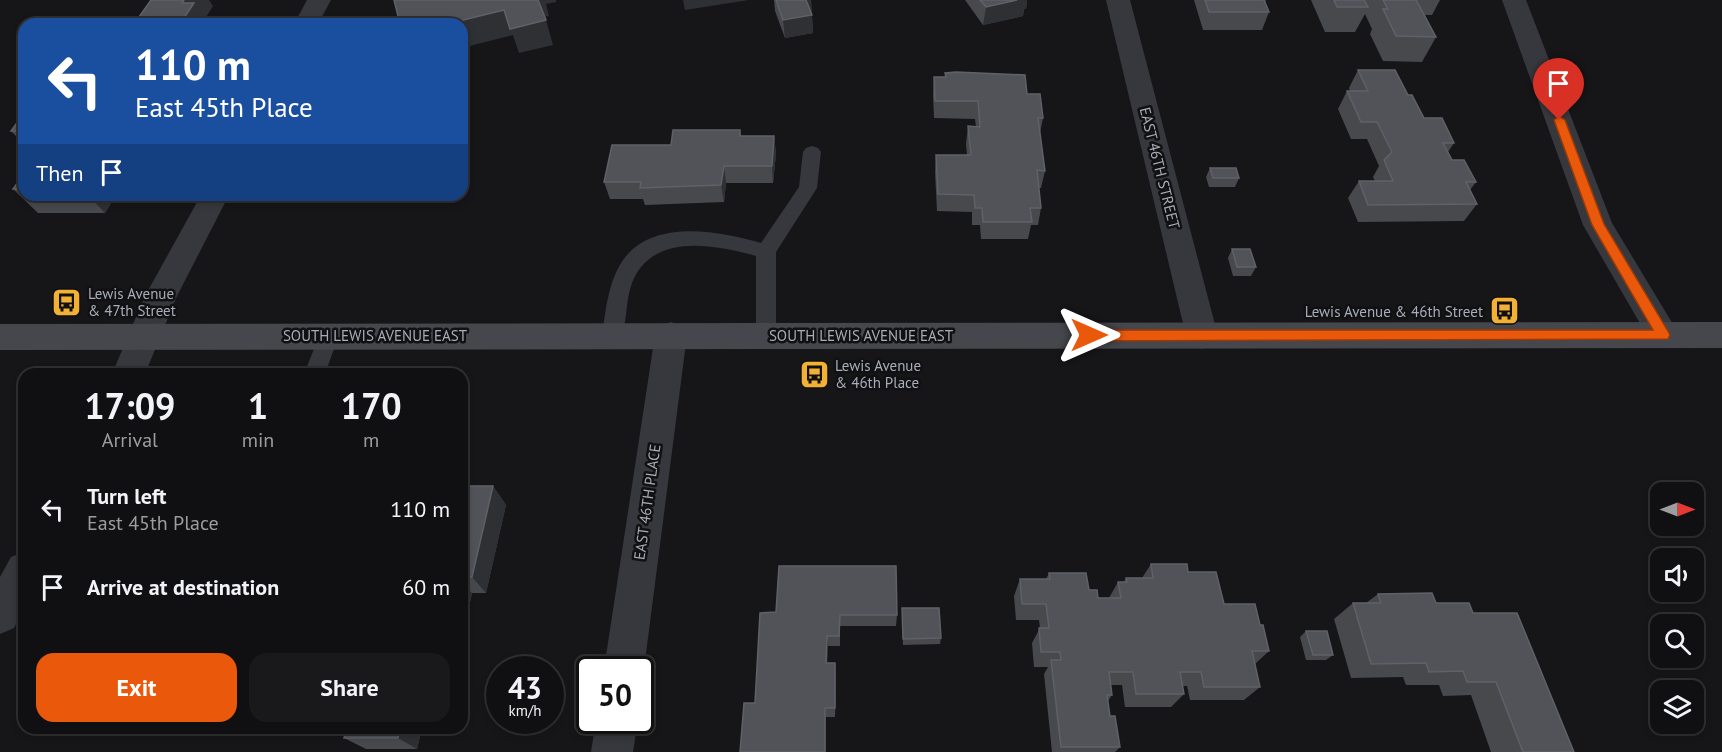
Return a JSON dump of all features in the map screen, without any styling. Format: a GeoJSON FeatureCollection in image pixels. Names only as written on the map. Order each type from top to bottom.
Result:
{"type":"FeatureCollection","features":[{"type":"Feature","properties":{"kind":"main road","name":"SOUTH LEWIS AVENUE EAST"},"geometry":{"type":"LineString","coordinates":[[0,337],[144,335],[1722,335]]}},
{"type":"Feature","properties":{"kind":"street"},"geometry":{"type":"LineString","coordinates":[[309,18],[319,0]]}},
{"type":"Feature","properties":{"kind":"street","name":"EAST 46TH STREET"},"geometry":{"type":"LineString","coordinates":[[1118,0],[1202,336]]}},
{"type":"Feature","properties":{"kind":"street"},"geometry":{"type":"LineString","coordinates":[[1514,0],[1598,225],[1663,335]]}},
{"type":"Feature","properties":{"kind":"street"},"geometry":{"type":"LineString","coordinates":[[130,368],[161,296],[212,201]]}},
{"type":"Feature","properties":{"kind":"street","name":"EAST 46TH PLACE"},"geometry":{"type":"LineString","coordinates":[[626,656],[671,335]]}},
{"type":"Feature","properties":{"kind":"street"},"geometry":{"type":"LineString","coordinates":[[0,615],[18,581]]}},
{"type":"Feature","properties":{"kind":"street"},"geometry":{"type":"LineString","coordinates":[[612,752],[615,734]]}},
{"type":"Feature","properties":{"kind":"lane"},"geometry":{"type":"LineString","coordinates":[[766,335],[766,250],[808,188],[812,152]]}},
{"type":"Feature","properties":{"kind":"lane"},"geometry":{"type":"LineString","coordinates":[[612,335],[621,284],[639,255],[654,245],[675,239],[702,238],[734,242],[766,250]]}},
{"type":"Feature","properties":{"kind":"lane"},"geometry":{"type":"LineString","coordinates":[[316,368],[329,335]]}},
{"type":"Feature","properties":{"kind":"building"},"geometry":{"type":"Polygon","coordinates":[[[151,0],[184,0],[182,3],[194,3],[184,18],[138,18],[151,0]]]}},
{"type":"Feature","properties":{"kind":"building"},"geometry":{"type":"Polygon","coordinates":[[[394,0],[538,0],[546,20],[510,29],[504,10],[468,19],[398,18],[394,0]]]}},
{"type":"Feature","properties":{"kind":"building"},"geometry":{"type":"Polygon","coordinates":[[[776,0],[806,0],[812,15],[783,20],[776,0]]]}},
{"type":"Feature","properties":{"kind":"building"},"geometry":{"type":"Polygon","coordinates":[[[980,0],[1017,0],[986,7],[980,0]]]}},
{"type":"Feature","properties":{"kind":"building"},"geometry":{"type":"Polygon","coordinates":[[[1205,0],[1264,0],[1269,12],[1209,12],[1205,0]]]}},
{"type":"Feature","properties":{"kind":"building"},"geometry":{"type":"Polygon","coordinates":[[[1334,0],[1364,0],[1368,7],[1337,7],[1334,0]]]}},
{"type":"Feature","properties":{"kind":"building"},"geometry":{"type":"Polygon","coordinates":[[[1383,0],[1416,0],[1436,37],[1396,36],[1383,9],[1388,9],[1383,0]]]}},
{"type":"Feature","properties":{"kind":"building"},"geometry":{"type":"Polygon","coordinates":[[[1358,70],[1395,70],[1408,95],[1412,95],[1424,118],[1442,118],[1454,143],[1443,143],[1452,160],[1464,160],[1476,182],[1466,182],[1477,204],[1368,205],[1359,181],[1393,181],[1384,160],[1392,152],[1377,122],[1361,122],[1347,91],[1368,91],[1358,70]]]}},
{"type":"Feature","properties":{"kind":"building"},"geometry":{"type":"Polygon","coordinates":[[[945,73],[1025,75],[1027,94],[1040,94],[1043,118],[1038,118],[1045,171],[1037,170],[1041,208],[1030,208],[1032,222],[983,222],[982,208],[975,208],[974,195],[938,194],[936,155],[971,155],[968,126],[980,127],[978,101],[935,101],[934,77],[946,77],[945,73]]]}},
{"type":"Feature","properties":{"kind":"building"},"geometry":{"type":"Polygon","coordinates":[[[18,121],[18,131],[11,131],[18,121]]]}},
{"type":"Feature","properties":{"kind":"building"},"geometry":{"type":"Polygon","coordinates":[[[673,130],[740,130],[740,136],[774,136],[772,166],[724,166],[721,185],[640,188],[641,182],[604,182],[612,145],[671,145],[673,130]]]}},
{"type":"Feature","properties":{"kind":"building"},"geometry":{"type":"Polygon","coordinates":[[[1210,168],[1236,168],[1239,178],[1213,178],[1210,168]]]}},
{"type":"Feature","properties":{"kind":"building"},"geometry":{"type":"Polygon","coordinates":[[[1232,249],[1250,249],[1256,267],[1237,267],[1232,249]]]}},
{"type":"Feature","properties":{"kind":"building"},"geometry":{"type":"Polygon","coordinates":[[[468,486],[493,486],[472,577],[468,577],[468,486]]]}},
{"type":"Feature","properties":{"kind":"building"},"geometry":{"type":"Polygon","coordinates":[[[1151,564],[1187,564],[1188,572],[1216,572],[1224,604],[1255,604],[1269,651],[1252,651],[1260,687],[1204,687],[1201,672],[1180,672],[1184,694],[1136,694],[1133,672],[1109,672],[1112,695],[1107,695],[1110,716],[1115,716],[1120,747],[1061,747],[1051,660],[1061,660],[1060,652],[1041,652],[1039,628],[1049,628],[1046,604],[1022,604],[1020,579],[1050,579],[1049,573],[1086,573],[1089,590],[1097,590],[1098,598],[1121,598],[1118,582],[1127,582],[1126,578],[1153,578],[1151,564]]]}},
{"type":"Feature","properties":{"kind":"building"},"geometry":{"type":"Polygon","coordinates":[[[779,566],[896,566],[897,615],[840,615],[839,636],[827,636],[826,663],[835,663],[835,708],[825,708],[825,752],[740,752],[744,703],[755,703],[760,613],[776,612],[779,566]]]}},
{"type":"Feature","properties":{"kind":"building"},"geometry":{"type":"Polygon","coordinates":[[[1432,593],[1436,603],[1469,603],[1473,613],[1517,613],[1574,752],[1523,752],[1496,682],[1467,682],[1463,671],[1429,672],[1426,663],[1371,664],[1353,603],[1381,603],[1378,594],[1432,593]]]}},
{"type":"Feature","properties":{"kind":"building"},"geometry":{"type":"Polygon","coordinates":[[[902,608],[939,608],[941,638],[903,639],[902,608]]]}},
{"type":"Feature","properties":{"kind":"building"},"geometry":{"type":"Polygon","coordinates":[[[1306,631],[1327,631],[1333,655],[1313,655],[1306,631]]]}},
{"type":"Feature","properties":{"kind":"building"},"geometry":{"type":"Polygon","coordinates":[[[345,734],[399,734],[398,738],[344,738],[345,734]]]}},
{"type":"Feature","properties":{"kind":"place","name":"Lewis Avenue & 47th Street"},"geometry":{"type":"Point","coordinates":[67,302]}},
{"type":"Feature","properties":{"kind":"place","name":"Lewis Avenue & 46th Street"},"geometry":{"type":"Point","coordinates":[1504,311]}},
{"type":"Feature","properties":{"kind":"place","name":"Lewis Avenue & 46th Place"},"geometry":{"type":"Point","coordinates":[814,374]}},
{"type":"Feature","properties":{"kind":"route"},"geometry":{"type":"LineString","coordinates":[[1089,335],[1663,335],[1598,225],[1559,120]]}}]}
